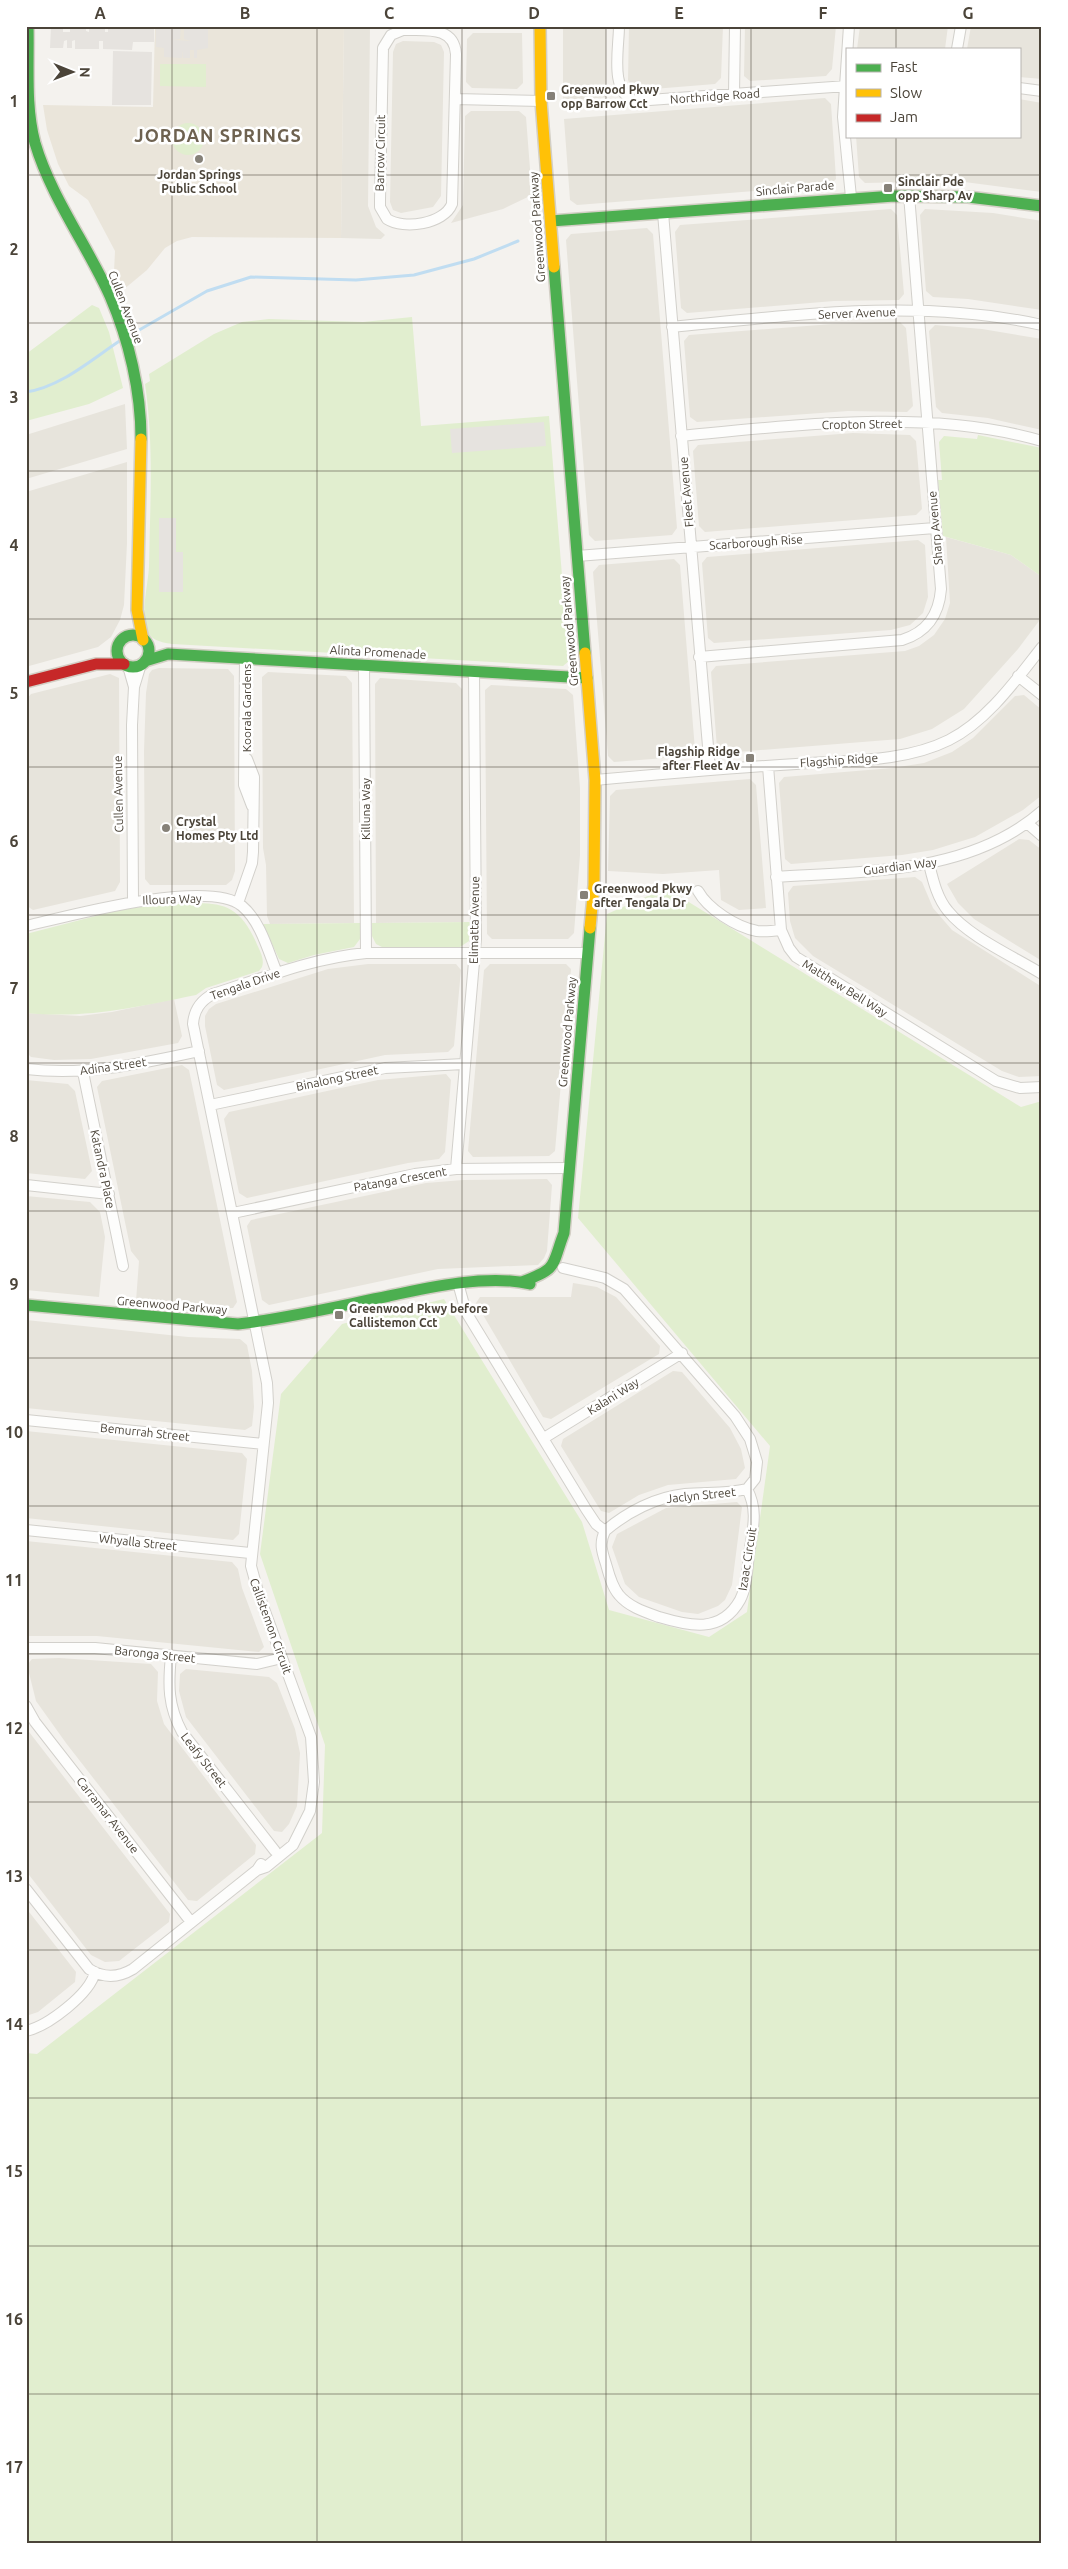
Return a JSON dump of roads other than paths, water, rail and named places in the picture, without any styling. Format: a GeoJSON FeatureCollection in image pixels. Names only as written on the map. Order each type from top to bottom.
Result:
{"type":"FeatureCollection","features":[{"type":"Feature","properties":{"kind":"street","name":"Cullen Avenue"},"geometry":{"type":"LineString","coordinates":[[28,26],[28,120],[49,179],[104,284],[120,322],[131,359],[137,389],[141,445],[141,553],[137,610],[145,642]]}},
{"type":"Feature","properties":{"kind":"street","name":"Greenwood Parkway"},"geometry":{"type":"LineString","coordinates":[[26,1305],[207,1323],[256,1323],[424,1287],[458,1283],[522,1282],[534,1285],[546,1283],[557,1276],[563,1268],[567,1244],[564,1233],[595,860],[595,780],[541,101],[540,26]]}},
{"type":"Feature","properties":{"kind":"street","name":"Northridge Road"},"geometry":{"type":"LineString","coordinates":[[619,26],[620,86],[630,100],[643,102],[845,86]]}},
{"type":"Feature","properties":{"kind":"street"},"geometry":{"type":"LineString","coordinates":[[734,94],[735,26]]}},
{"type":"Feature","properties":{"kind":"street"},"geometry":{"type":"LineString","coordinates":[[848,48],[849,26]]}},
{"type":"Feature","properties":{"kind":"street"},"geometry":{"type":"LineString","coordinates":[[957,48],[961,26]]}},
{"type":"Feature","properties":{"kind":"street","name":"Barrow Circuit"},"geometry":{"type":"LineString","coordinates":[[403,30],[438,31],[450,37],[456,48],[455,99],[453,197],[450,209],[442,216],[425,221],[404,225],[392,223],[382,214],[380,200],[382,62],[383,48],[387,38],[403,30]]}},
{"type":"Feature","properties":{"kind":"street"},"geometry":{"type":"LineString","coordinates":[[846,71],[843,117],[850,198]]}},
{"type":"Feature","properties":{"kind":"street"},"geometry":{"type":"LineString","coordinates":[[1020,88],[1042,91]]}},
{"type":"Feature","properties":{"kind":"street"},"geometry":{"type":"LineString","coordinates":[[455,99],[541,101]]}},
{"type":"Feature","properties":{"kind":"street","name":"Sinclair Parade"},"geometry":{"type":"LineString","coordinates":[[551,221],[909,195],[987,198],[1042,206]]}},
{"type":"Feature","properties":{"kind":"street","name":"Sharp Avenue"},"geometry":{"type":"LineString","coordinates":[[699,657],[892,642],[912,637],[930,623],[940,601],[909,195]]}},
{"type":"Feature","properties":{"kind":"street","name":"Fleet Avenue"},"geometry":{"type":"LineString","coordinates":[[663,213],[710,770]]}},
{"type":"Feature","properties":{"kind":"street","name":"Server Avenue"},"geometry":{"type":"LineString","coordinates":[[672,327],[841,312],[918,311],[980,315],[1042,325]]}},
{"type":"Feature","properties":{"kind":"street","name":"Cropton Street"},"geometry":{"type":"LineString","coordinates":[[681,436],[844,423],[927,424],[977,428],[1042,441]]}},
{"type":"Feature","properties":{"kind":"street","name":"Scarborough Rise"},"geometry":{"type":"LineString","coordinates":[[577,556],[935,528]]}},
{"type":"Feature","properties":{"kind":"street","name":"Cullen Avenue"},"geometry":{"type":"LineString","coordinates":[[120,642],[137,610]]}},
{"type":"Feature","properties":{"kind":"street"},"geometry":{"type":"LineString","coordinates":[[26,682],[96,664],[126,665],[143,663],[148,652],[145,642],[130,636],[120,642],[96,664]]}},
{"type":"Feature","properties":{"kind":"street"},"geometry":{"type":"LineString","coordinates":[[120,642],[118,657],[126,665]]}},
{"type":"Feature","properties":{"kind":"street","name":"Alinta Promenade"},"geometry":{"type":"LineString","coordinates":[[145,642],[168,654]]}},
{"type":"Feature","properties":{"kind":"street","name":"Flagship Ridge"},"geometry":{"type":"LineString","coordinates":[[595,780],[901,755],[934,747],[949,740],[976,721],[1042,647]]}},
{"type":"Feature","properties":{"kind":"street","name":"Alinta Promenade"},"geometry":{"type":"LineString","coordinates":[[143,663],[168,654],[587,678]]}},
{"type":"Feature","properties":{"kind":"street","name":"Koorala Gardens"},"geometry":{"type":"LineString","coordinates":[[238,903],[252,863],[254,777],[246,758],[245,658]]}},
{"type":"Feature","properties":{"kind":"street","name":"Cullen Avenue"},"geometry":{"type":"LineString","coordinates":[[133,901],[132,725],[134,687],[143,663]]}},
{"type":"Feature","properties":{"kind":"street","name":"Killuna Way"},"geometry":{"type":"LineString","coordinates":[[364,664],[366,953]]}},
{"type":"Feature","properties":{"kind":"street","name":"Cullen Avenue"},"geometry":{"type":"LineString","coordinates":[[126,665],[134,687]]}},
{"type":"Feature","properties":{"kind":"street","name":"Elimatta Avenue"},"geometry":{"type":"LineString","coordinates":[[456,1169],[475,953],[474,671]]}},
{"type":"Feature","properties":{"kind":"street"},"geometry":{"type":"LineString","coordinates":[[1018,676],[1042,696]]}},
{"type":"Feature","properties":{"kind":"street","name":"Matthew Bell Way"},"geometry":{"type":"LineString","coordinates":[[768,766],[781,930],[789,948],[807,965],[996,1081],[1020,1088],[1042,1087]]}},
{"type":"Feature","properties":{"kind":"street","name":"Guardian Way"},"geometry":{"type":"LineString","coordinates":[[776,877],[929,864],[983,847],[1027,823],[1042,811]]}},
{"type":"Feature","properties":{"kind":"street"},"geometry":{"type":"LineString","coordinates":[[1027,823],[1042,836]]}},
{"type":"Feature","properties":{"kind":"street"},"geometry":{"type":"LineString","coordinates":[[929,864],[937,891],[947,910],[964,926],[1042,974]]}},
{"type":"Feature","properties":{"kind":"street"},"geometry":{"type":"LineString","coordinates":[[698,891],[705,902],[749,929],[765,932],[781,930]]}},
{"type":"Feature","properties":{"kind":"street","name":"Illoura Way"},"geometry":{"type":"LineString","coordinates":[[26,926],[133,901],[220,898],[238,903]]}},
{"type":"Feature","properties":{"kind":"street"},"geometry":{"type":"LineString","coordinates":[[238,903],[252,916],[258,926],[277,973]]}},
{"type":"Feature","properties":{"kind":"street","name":"Tengala Drive"},"geometry":{"type":"LineString","coordinates":[[256,1323],[193,1024],[196,1009],[200,1003],[213,994],[277,973],[329,958],[366,953],[588,953]]}},
{"type":"Feature","properties":{"kind":"street","name":"Adina Street"},"geometry":{"type":"LineString","coordinates":[[26,1069],[83,1072],[198,1051]]}},
{"type":"Feature","properties":{"kind":"street","name":"Binalong Street"},"geometry":{"type":"LineString","coordinates":[[210,1105],[385,1068],[464,1064]]}},
{"type":"Feature","properties":{"kind":"street","name":"Katandra Place"},"geometry":{"type":"LineString","coordinates":[[83,1072],[123,1266]]}},
{"type":"Feature","properties":{"kind":"street","name":"Patanga Crescent"},"geometry":{"type":"LineString","coordinates":[[233,1212],[415,1174],[456,1169],[569,1168]]}},
{"type":"Feature","properties":{"kind":"street"},"geometry":{"type":"LineString","coordinates":[[26,1185],[108,1194]]}},
{"type":"Feature","properties":{"kind":"street","name":"Greenwood Parkway"},"geometry":{"type":"LineString","coordinates":[[522,1282],[542,1275],[551,1268],[557,1258],[558,1244],[564,1233]]}},
{"type":"Feature","properties":{"kind":"street"},"geometry":{"type":"LineString","coordinates":[[563,1268],[598,1276],[619,1285],[682,1353],[736,1416],[750,1439],[758,1467],[755,1479],[747,1489]]}},
{"type":"Feature","properties":{"kind":"street"},"geometry":{"type":"LineString","coordinates":[[458,1283],[466,1312],[596,1524],[605,1531]]}},
{"type":"Feature","properties":{"kind":"street","name":"Callistemon Circuit"},"geometry":{"type":"LineString","coordinates":[[256,1323],[267,1383],[263,1444],[250,1553],[254,1581],[306,1720],[313,1751],[314,1782],[310,1811],[293,1845],[266,1867],[257,1870]]}},
{"type":"Feature","properties":{"kind":"street","name":"Kalani Way"},"geometry":{"type":"LineString","coordinates":[[544,1438],[682,1353]]}},
{"type":"Feature","properties":{"kind":"street","name":"Bemurrah Street"},"geometry":{"type":"LineString","coordinates":[[26,1420],[263,1444]]}},
{"type":"Feature","properties":{"kind":"street","name":"Izaac Circuit"},"geometry":{"type":"LineString","coordinates":[[605,1531],[601,1541],[602,1552],[614,1587],[625,1600],[644,1612],[679,1623],[693,1626],[710,1624],[732,1610],[744,1591],[755,1508],[747,1489]]}},
{"type":"Feature","properties":{"kind":"street","name":"Jaclyn Street"},"geometry":{"type":"LineString","coordinates":[[605,1531],[638,1509],[662,1498],[685,1494],[747,1489]]}},
{"type":"Feature","properties":{"kind":"street","name":"Whyalla Street"},"geometry":{"type":"LineString","coordinates":[[26,1530],[250,1553]]}},
{"type":"Feature","properties":{"kind":"street","name":"Baronga Street"},"geometry":{"type":"LineString","coordinates":[[26,1648],[85,1647],[256,1664],[282,1658]]}},
{"type":"Feature","properties":{"kind":"street","name":"Leafy Street"},"geometry":{"type":"LineString","coordinates":[[171,1656],[169,1701],[179,1726],[275,1851]]}},
{"type":"Feature","properties":{"kind":"street","name":"Carramar Avenue"},"geometry":{"type":"LineString","coordinates":[[26,1706],[35,1722],[191,1922]]}},
{"type":"Feature","properties":{"kind":"street","name":"Callistemon Circuit"},"geometry":{"type":"LineString","coordinates":[[95,1972],[108,1976],[128,1973],[257,1870],[263,1861],[298,1834]]}},
{"type":"Feature","properties":{"kind":"street"},"geometry":{"type":"LineString","coordinates":[[26,1889],[83,1962],[95,1972],[90,1984],[80,1996],[43,2025],[26,2031]]}},
{"type":"Feature","properties":{"kind":"waterway"},"geometry":{"type":"LineString","coordinates":[[127,337],[207,291],[251,277],[356,280],[414,275],[474,259],[518,241]]}},
{"type":"Feature","properties":{"kind":"waterway"},"geometry":{"type":"LineString","coordinates":[[26,392],[39,389],[64,378],[121,340]]}},
{"type":"Feature","properties":{"kind":"place","name":"Greenwood Pkwy opp Barrow Cct"},"geometry":{"type":"Point","coordinates":[551,96]}},
{"type":"Feature","properties":{"kind":"place","name":"Jordan Springs Public School"},"geometry":{"type":"Point","coordinates":[199,159]}},
{"type":"Feature","properties":{"kind":"place","name":"Sinclair Pde opp Sharp Av"},"geometry":{"type":"Point","coordinates":[888,188]}},
{"type":"Feature","properties":{"kind":"place","name":"Flagship Ridge after Fleet Av"},"geometry":{"type":"Point","coordinates":[750,758]}},
{"type":"Feature","properties":{"kind":"place","name":"Crystal Homes Pty Ltd"},"geometry":{"type":"Point","coordinates":[166,828]}},
{"type":"Feature","properties":{"kind":"place","name":"Greenwood Pkwy after Tengala Dr"},"geometry":{"type":"Point","coordinates":[584,895]}},
{"type":"Feature","properties":{"kind":"place","name":"Greenwood Pkwy before Callistemon Cct"},"geometry":{"type":"Point","coordinates":[339,1315]}},
{"type":"Feature","properties":{"kind":"district","name":"JORDAN SPRINGS"},"geometry":{"type":"Point","coordinates":[218,135]}}]}
